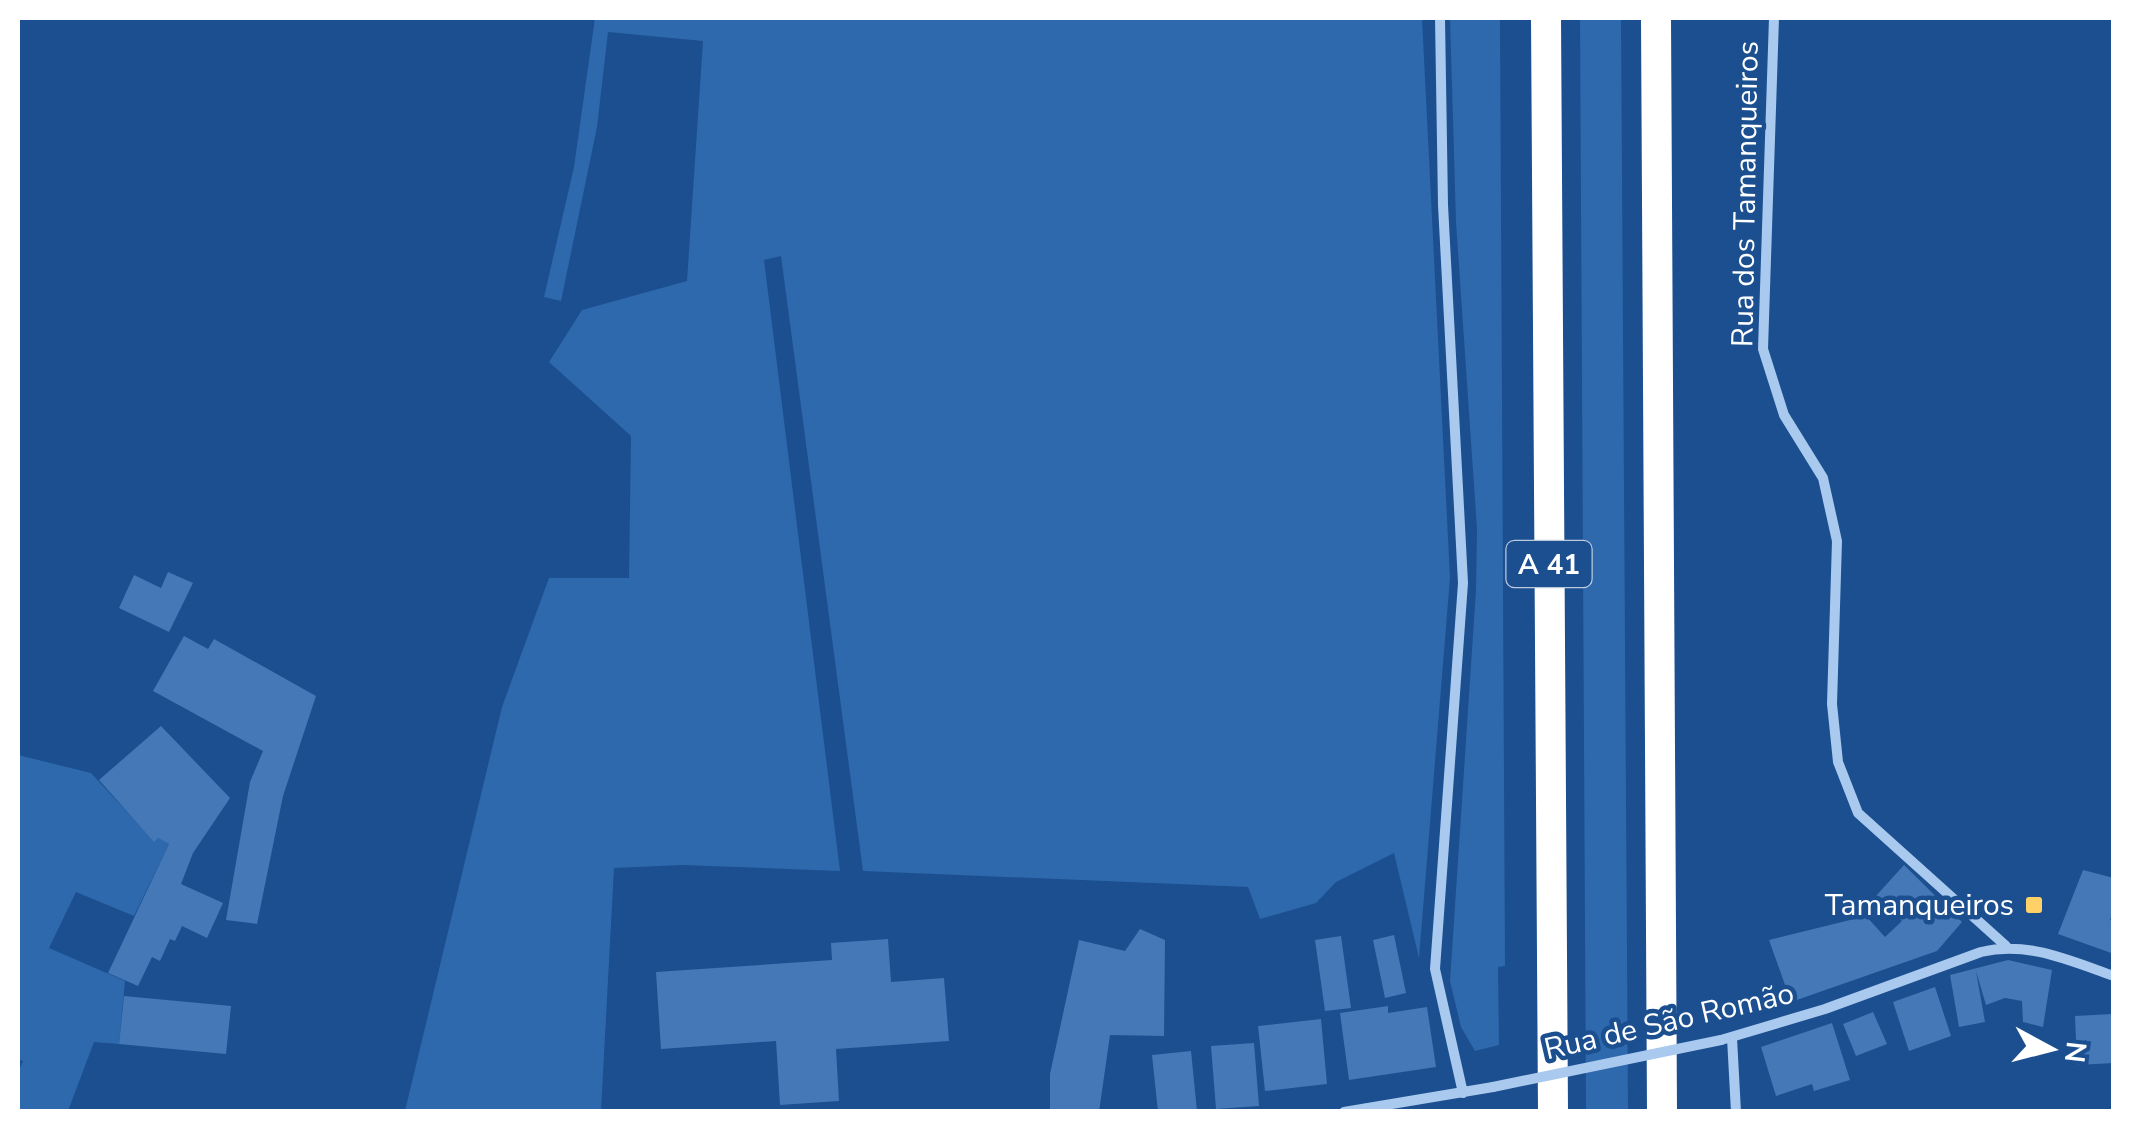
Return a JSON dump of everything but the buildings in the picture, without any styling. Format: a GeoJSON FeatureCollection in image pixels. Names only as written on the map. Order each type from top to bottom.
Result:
{"type":"FeatureCollection","features":[{"type":"Feature","properties":{"kind":"highway","name":"A 41"},"geometry":{"type":"LineString","coordinates":[[1546,18],[1553,1112]]}},
{"type":"Feature","properties":{"kind":"highway"},"geometry":{"type":"LineString","coordinates":[[1656,18],[1662,1112]]}},
{"type":"Feature","properties":{"kind":"street"},"geometry":{"type":"LineString","coordinates":[[1440,18],[1442,205],[1463,584],[1435,969],[1463,1093]]}},
{"type":"Feature","properties":{"kind":"street","name":"Rua dos Tamanqueiros"},"geometry":{"type":"LineString","coordinates":[[1774,18],[1763,349],[1784,415],[1823,478],[1837,542],[1832,704],[1838,762],[1858,813],[2006,946]]}},
{"type":"Feature","properties":{"kind":"street","name":"Rua de São Romão"},"geometry":{"type":"LineString","coordinates":[[1344,1112],[1463,1093],[1727,1039],[2006,946],[2035,949],[2114,976]]}},
{"type":"Feature","properties":{"kind":"street"},"geometry":{"type":"LineString","coordinates":[[1727,1039],[1736,1112]]}},
{"type":"Feature","properties":{"kind":"shaded area"},"geometry":{"type":"Polygon","coordinates":[[[595,18],[1422,18],[1450,578],[1419,958],[1394,853],[1336,882],[1316,903],[1260,919],[1248,887],[863,871],[781,256],[764,260],[840,871],[682,865],[614,868],[601,1111],[405,1111],[502,707],[549,578],[629,578],[631,436],[549,362],[582,310],[687,281],[703,41],[608,32],[597,127],[561,301],[544,297],[574,167],[595,18]]]}},
{"type":"Feature","properties":{"kind":"shaded area"},"geometry":{"type":"Polygon","coordinates":[[[1450,18],[1500,18],[1505,966],[1498,967],[1499,1045],[1475,1051],[1461,1027],[1450,981],[1477,529],[1456,222],[1450,18]]]}},
{"type":"Feature","properties":{"kind":"shaded area"},"geometry":{"type":"Polygon","coordinates":[[[1580,18],[1621,18],[1628,1112],[1586,1111],[1580,18]]]}},
{"type":"Feature","properties":{"kind":"shaded area"},"geometry":{"type":"Polygon","coordinates":[[[18,755],[91,773],[154,841],[158,838],[169,844],[134,916],[76,892],[49,948],[125,981],[119,1044],[94,1042],[68,1111],[18,1111],[18,1073],[23,1061],[18,1059],[18,755]]]}},
{"type":"Feature","properties":{"kind":"place","name":"Tamanqueiros"},"geometry":{"type":"Point","coordinates":[2034,905]}}]}
